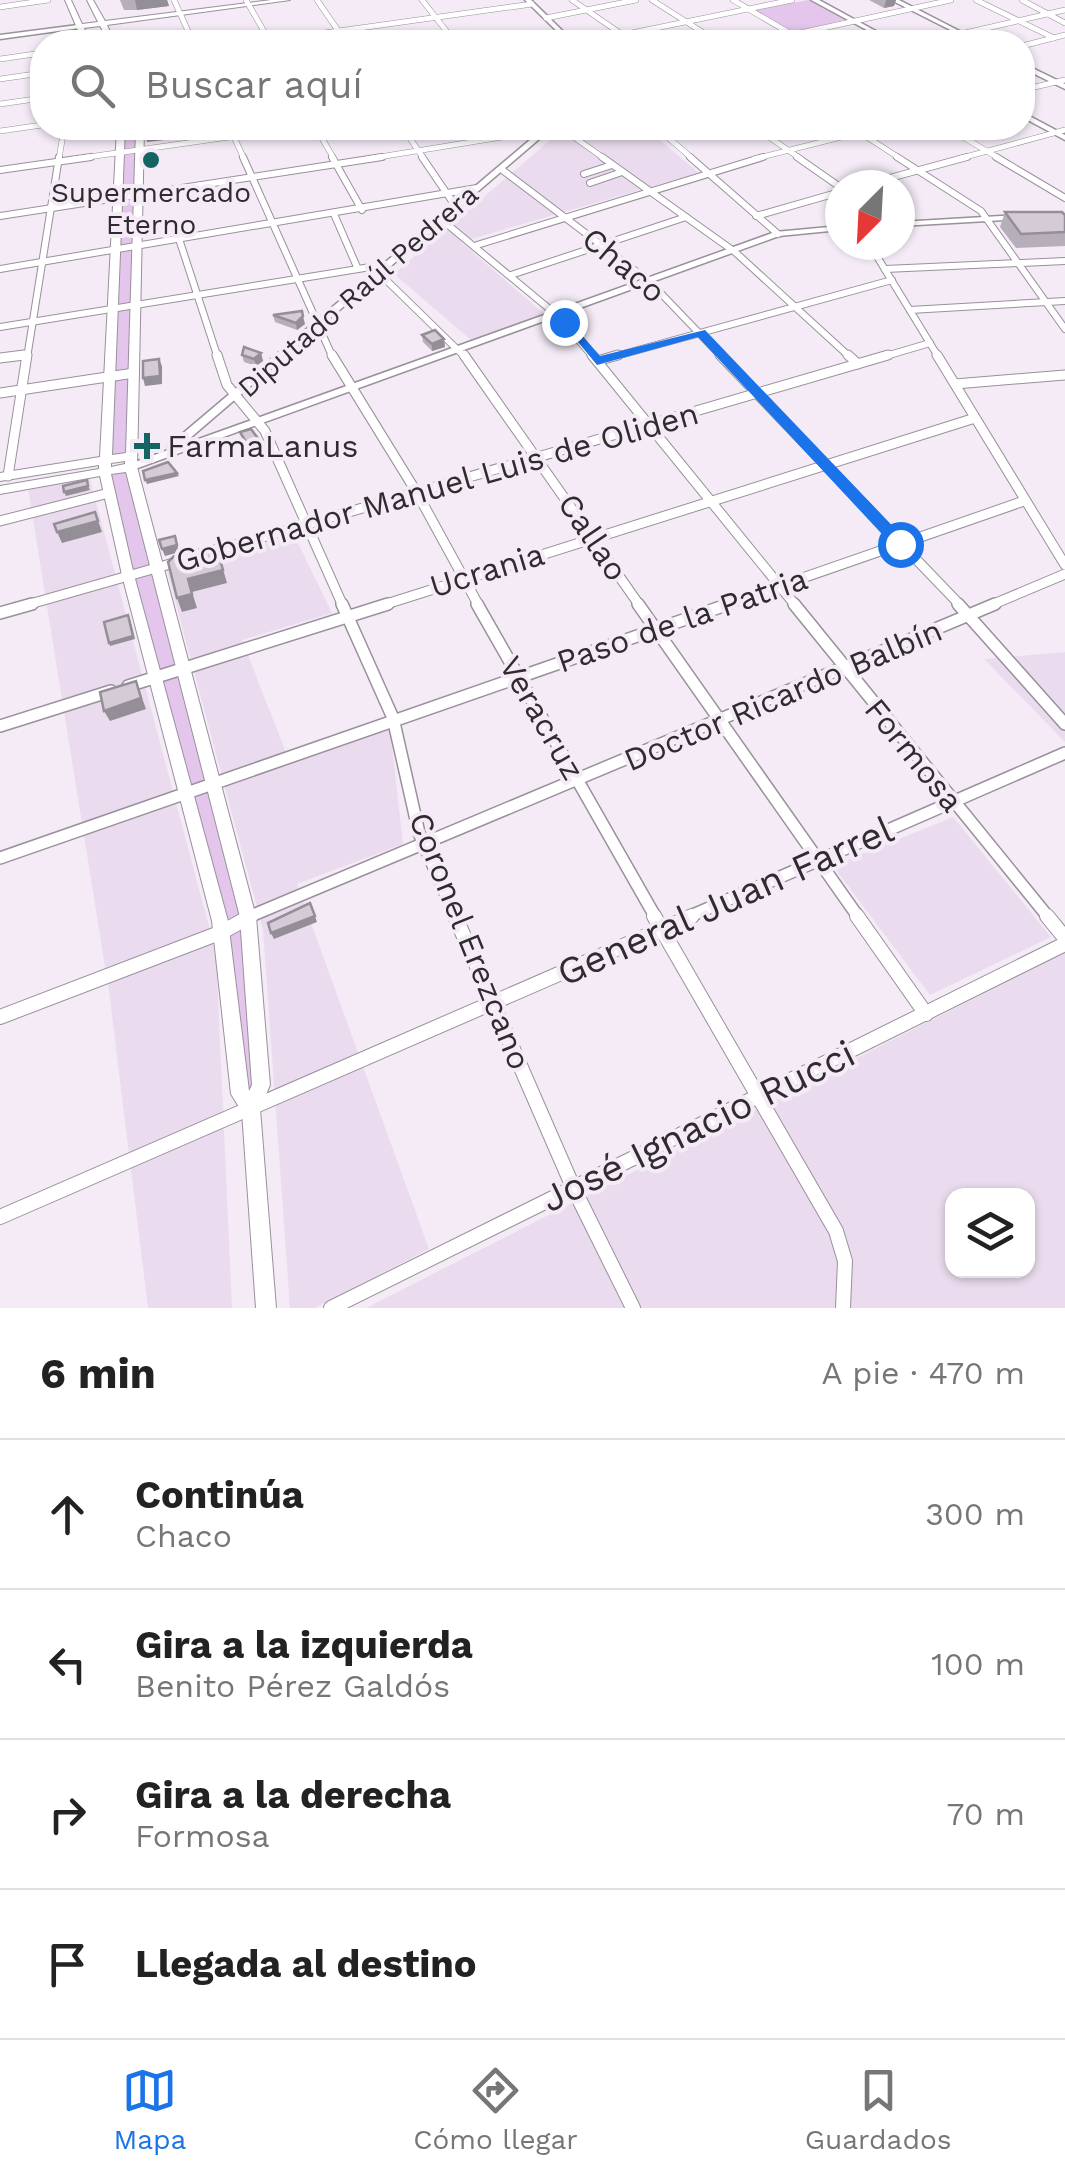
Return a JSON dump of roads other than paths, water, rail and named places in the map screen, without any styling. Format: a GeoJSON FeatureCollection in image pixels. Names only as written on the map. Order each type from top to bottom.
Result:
{"type":"FeatureCollection","features":[{"type":"Feature","properties":{"kind":"main road"},"geometry":{"type":"LineString","coordinates":[[68,0],[80,30]]}},
{"type":"Feature","properties":{"kind":"main road"},"geometry":{"type":"LineString","coordinates":[[90,0],[105,30]]}},
{"type":"Feature","properties":{"kind":"main road"},"geometry":{"type":"LineString","coordinates":[[78,27],[288,0]]}},
{"type":"Feature","properties":{"kind":"main road"},"geometry":{"type":"LineString","coordinates":[[121,140],[105,466],[128,575],[222,932],[240,1094],[252,1109]]}},
{"type":"Feature","properties":{"kind":"main road"},"geometry":{"type":"LineString","coordinates":[[140,140],[140,248],[131,462],[248,917],[260,1085],[252,1109],[266,1308]]}},
{"type":"Feature","properties":{"kind":"main road"},"geometry":{"type":"LineString","coordinates":[[4,477],[131,462]]}},
{"type":"Feature","properties":{"kind":"main road"},"geometry":{"type":"LineString","coordinates":[[0,490],[105,466]]}},
{"type":"Feature","properties":{"kind":"street"},"geometry":{"type":"LineString","coordinates":[[0,7],[48,0]]}},
{"type":"Feature","properties":{"kind":"street"},"geometry":{"type":"LineString","coordinates":[[174,0],[188,30]]}},
{"type":"Feature","properties":{"kind":"street"},"geometry":{"type":"LineString","coordinates":[[316,0],[338,30]]}},
{"type":"Feature","properties":{"kind":"street"},"geometry":{"type":"LineString","coordinates":[[422,0],[444,30]]}},
{"type":"Feature","properties":{"kind":"street"},"geometry":{"type":"LineString","coordinates":[[572,0],[616,30]]}},
{"type":"Feature","properties":{"kind":"street"},"geometry":{"type":"LineString","coordinates":[[546,18],[636,0]]}},
{"type":"Feature","properties":{"kind":"street"},"geometry":{"type":"LineString","coordinates":[[652,0],[699,30]]}},
{"type":"Feature","properties":{"kind":"street"},"geometry":{"type":"LineString","coordinates":[[733,0],[785,30]]}},
{"type":"Feature","properties":{"kind":"street"},"geometry":{"type":"LineString","coordinates":[[647,30],[792,0]]}},
{"type":"Feature","properties":{"kind":"street"},"geometry":{"type":"LineString","coordinates":[[814,0],[870,30]]}},
{"type":"Feature","properties":{"kind":"street"},"geometry":{"type":"LineString","coordinates":[[894,0],[953,30]]}},
{"type":"Feature","properties":{"kind":"street"},"geometry":{"type":"LineString","coordinates":[[816,30],[951,0]]}},
{"type":"Feature","properties":{"kind":"street"},"geometry":{"type":"LineString","coordinates":[[976,0],[1054,38]]}},
{"type":"Feature","properties":{"kind":"street"},"geometry":{"type":"LineString","coordinates":[[1022,0],[1065,23]]}},
{"type":"Feature","properties":{"kind":"street"},"geometry":{"type":"LineString","coordinates":[[353,30],[530,2],[558,30]]}},
{"type":"Feature","properties":{"kind":"street"},"geometry":{"type":"LineString","coordinates":[[248,3],[263,30]]}},
{"type":"Feature","properties":{"kind":"street"},"geometry":{"type":"LineString","coordinates":[[978,30],[1065,10]]}},
{"type":"Feature","properties":{"kind":"street"},"geometry":{"type":"LineString","coordinates":[[55,30],[78,27]]}},
{"type":"Feature","properties":{"kind":"street"},"geometry":{"type":"LineString","coordinates":[[0,37],[30,33]]}},
{"type":"Feature","properties":{"kind":"street"},"geometry":{"type":"LineString","coordinates":[[1035,43],[1065,35]]}},
{"type":"Feature","properties":{"kind":"street"},"geometry":{"type":"LineString","coordinates":[[0,58],[30,54]]}},
{"type":"Feature","properties":{"kind":"street"},"geometry":{"type":"LineString","coordinates":[[1035,71],[1062,83]]}},
{"type":"Feature","properties":{"kind":"street"},"geometry":{"type":"LineString","coordinates":[[0,79],[30,75]]}},
{"type":"Feature","properties":{"kind":"street"},"geometry":{"type":"LineString","coordinates":[[1035,88],[1062,83]]}},
{"type":"Feature","properties":{"kind":"street"},"geometry":{"type":"LineString","coordinates":[[0,104],[30,100]]}},
{"type":"Feature","properties":{"kind":"street"},"geometry":{"type":"LineString","coordinates":[[1035,120],[1060,131],[1065,138]]}},
{"type":"Feature","properties":{"kind":"street"},"geometry":{"type":"LineString","coordinates":[[0,131],[30,127]]}},
{"type":"Feature","properties":{"kind":"street"},"geometry":{"type":"LineString","coordinates":[[1035,138],[1060,131]]}},
{"type":"Feature","properties":{"kind":"street"},"geometry":{"type":"LineString","coordinates":[[4,477],[62,140]]}},
{"type":"Feature","properties":{"kind":"street"},"geometry":{"type":"LineString","coordinates":[[0,170],[215,140]]}},
{"type":"Feature","properties":{"kind":"street","name":"Veracruz"},"geometry":{"type":"LineString","coordinates":[[235,140],[316,327],[418,493],[517,677],[761,1096],[842,1247],[843,1308]]}},
{"type":"Feature","properties":{"kind":"street"},"geometry":{"type":"LineString","coordinates":[[322,140],[362,210]]}},
{"type":"Feature","properties":{"kind":"street"},"geometry":{"type":"LineString","coordinates":[[411,140],[456,207]]}},
{"type":"Feature","properties":{"kind":"street"},"geometry":{"type":"LineString","coordinates":[[0,216],[120,200],[472,140]]}},
{"type":"Feature","properties":{"kind":"street","name":"Diputado Raúl Pedrera"},"geometry":{"type":"LineString","coordinates":[[163,454],[534,140]]}},
{"type":"Feature","properties":{"kind":"street"},"geometry":{"type":"LineString","coordinates":[[577,140],[735,252],[858,364]]}},
{"type":"Feature","properties":{"kind":"street"},"geometry":{"type":"LineString","coordinates":[[670,140],[778,234]]}},
{"type":"Feature","properties":{"kind":"street"},"geometry":{"type":"LineString","coordinates":[[773,140],[825,178]]}},
{"type":"Feature","properties":{"kind":"street"},"geometry":{"type":"LineString","coordinates":[[478,245],[704,172],[824,140]]}},
{"type":"Feature","properties":{"kind":"street"},"geometry":{"type":"LineString","coordinates":[[871,140],[978,209],[1065,329]]}},
{"type":"Feature","properties":{"kind":"street"},"geometry":{"type":"LineString","coordinates":[[968,140],[1065,198]]}},
{"type":"Feature","properties":{"kind":"street"},"geometry":{"type":"LineString","coordinates":[[915,171],[1029,140]]}},
{"type":"Feature","properties":{"kind":"street"},"geometry":{"type":"LineString","coordinates":[[584,174],[612,165]]}},
{"type":"Feature","properties":{"kind":"street","name":"Chaco"},"geometry":{"type":"LineString","coordinates":[[500,169],[650,282],[969,615],[1065,724]]}},
{"type":"Feature","properties":{"kind":"street"},"geometry":{"type":"LineString","coordinates":[[590,183],[622,172]]}},
{"type":"Feature","properties":{"kind":"street"},"geometry":{"type":"LineString","coordinates":[[0,270],[477,188]]}},
{"type":"Feature","properties":{"kind":"street"},"geometry":{"type":"LineString","coordinates":[[1056,192],[1065,189]]}},
{"type":"Feature","properties":{"kind":"street"},"geometry":{"type":"LineString","coordinates":[[756,216],[825,194]]}},
{"type":"Feature","properties":{"kind":"street"},"geometry":{"type":"LineString","coordinates":[[334,214],[357,267]]}},
{"type":"Feature","properties":{"kind":"street"},"geometry":{"type":"LineString","coordinates":[[511,274],[686,217]]}},
{"type":"Feature","properties":{"kind":"street"},"geometry":{"type":"LineString","coordinates":[[915,223],[1032,217]]}},
{"type":"Feature","properties":{"kind":"street","name":"Formosa"},"geometry":{"type":"LineString","coordinates":[[442,220],[478,245],[558,316],[597,361],[713,498],[844,670],[1065,941]]}},
{"type":"Feature","properties":{"kind":"street"},"geometry":{"type":"LineString","coordinates":[[131,462],[260,422],[778,234],[825,229]]}},
{"type":"Feature","properties":{"kind":"street","name":"Coronel Erezcano"},"geometry":{"type":"LineString","coordinates":[[180,242],[234,396],[260,422],[393,718],[424,845],[573,1187],[634,1308]]}},
{"type":"Feature","properties":{"kind":"street"},"geometry":{"type":"LineString","coordinates":[[879,260],[1065,565]]}},
{"type":"Feature","properties":{"kind":"street"},"geometry":{"type":"LineString","coordinates":[[885,269],[1065,260]]}},
{"type":"Feature","properties":{"kind":"street"},"geometry":{"type":"LineString","coordinates":[[0,327],[114,312],[389,264]]}},
{"type":"Feature","properties":{"kind":"street","name":"Callao"},"geometry":{"type":"LineString","coordinates":[[378,273],[460,350],[926,1014]]}},
{"type":"Feature","properties":{"kind":"street"},"geometry":{"type":"LineString","coordinates":[[597,361],[892,280]]}},
{"type":"Feature","properties":{"kind":"street"},"geometry":{"type":"LineString","coordinates":[[910,310],[1065,301]]}},
{"type":"Feature","properties":{"kind":"street","name":"Gobernador Manuel Luis de Oliden"},"geometry":{"type":"LineString","coordinates":[[0,613],[930,343]]}},
{"type":"Feature","properties":{"kind":"street"},"geometry":{"type":"LineString","coordinates":[[0,358],[26,355]]}},
{"type":"Feature","properties":{"kind":"street"},"geometry":{"type":"LineString","coordinates":[[0,392],[134,373]]}},
{"type":"Feature","properties":{"kind":"street"},"geometry":{"type":"LineString","coordinates":[[955,384],[1065,376]]}},
{"type":"Feature","properties":{"kind":"street","name":"Ucrania"},"geometry":{"type":"LineString","coordinates":[[0,726],[344,614],[975,418]]}},
{"type":"Feature","properties":{"kind":"street"},"geometry":{"type":"LineString","coordinates":[[0,521],[109,493]]}},
{"type":"Feature","properties":{"kind":"street","name":"Paso de la Patria"},"geometry":{"type":"LineString","coordinates":[[0,858],[1024,501]]}},
{"type":"Feature","properties":{"kind":"street","name":"Doctor Ricardo Balbín"},"geometry":{"type":"LineString","coordinates":[[0,1017],[222,932],[248,917],[580,782],[1065,574]]}},
{"type":"Feature","properties":{"kind":"street","name":"General Juan Farrel"},"geometry":{"type":"LineString","coordinates":[[0,1217],[1065,753]]}},
{"type":"Feature","properties":{"kind":"street","name":"José Ignacio Rucci"},"geometry":{"type":"LineString","coordinates":[[331,1308],[926,1014],[1065,941]]}},
{"type":"Feature","properties":{"kind":"place","name":"Supermercado Eterno"},"geometry":{"type":"Point","coordinates":[151,160]}},
{"type":"Feature","properties":{"kind":"place","name":"FarmaLanus"},"geometry":{"type":"Point","coordinates":[147,446]}}]}
